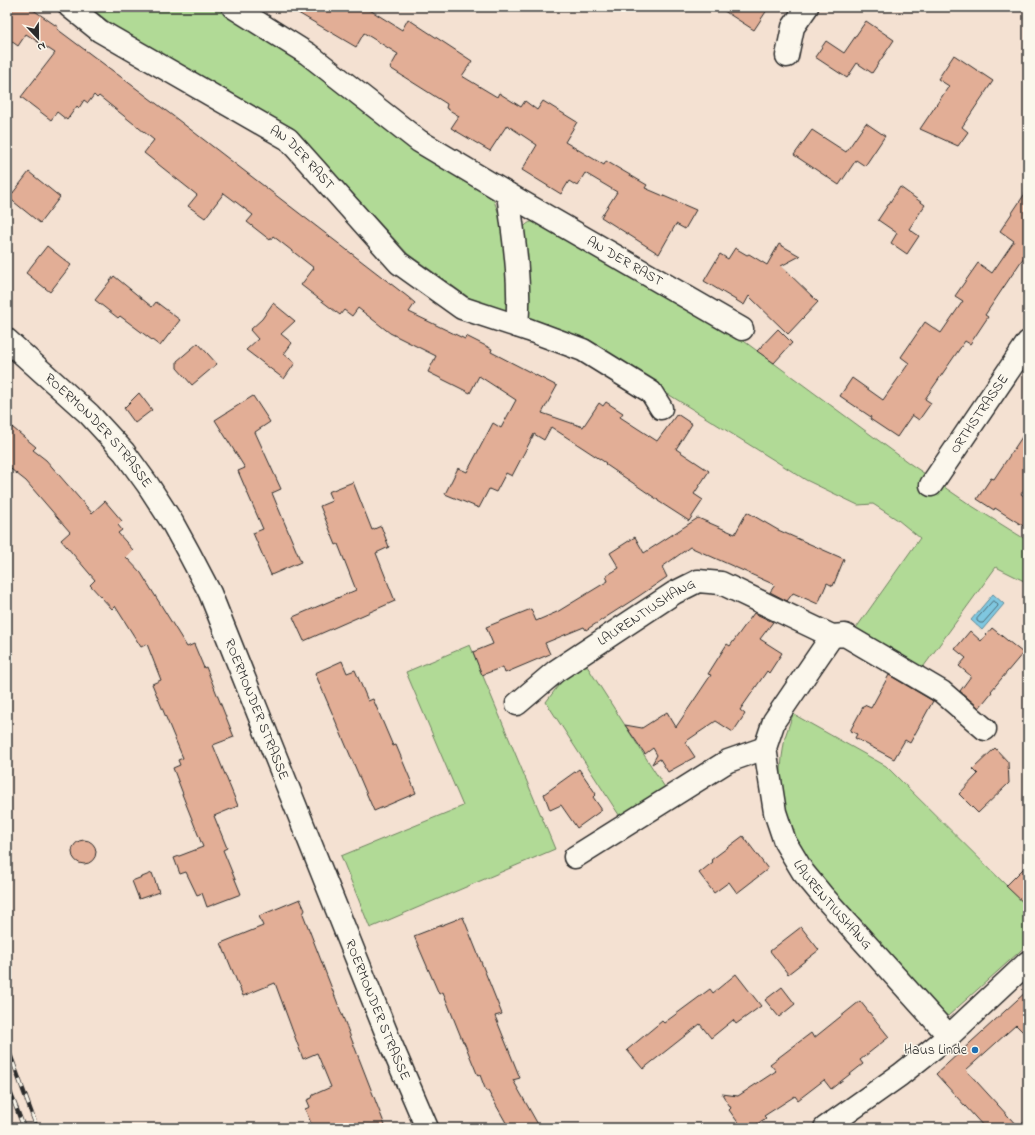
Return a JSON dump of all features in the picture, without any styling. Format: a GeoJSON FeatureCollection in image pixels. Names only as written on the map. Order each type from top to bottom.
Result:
{"type":"FeatureCollection","features":[{"type":"Feature","properties":{"kind":"street","name":"AN DER RAST"},"geometry":{"type":"LineString","coordinates":[[70,7],[100,31],[288,139],[399,263],[462,308],[583,350],[650,392],[661,408]]}},
{"type":"Feature","properties":{"kind":"street","name":"AN DER RAST"},"geometry":{"type":"LineString","coordinates":[[233,7],[308,54],[419,141],[742,329]]}},
{"type":"Feature","properties":{"kind":"street"},"geometry":{"type":"LineString","coordinates":[[786,56],[793,27],[807,7]]}},
{"type":"Feature","properties":{"kind":"street"},"geometry":{"type":"LineString","coordinates":[[508,194],[514,239],[519,302],[517,326]]}},
{"type":"Feature","properties":{"kind":"street","name":"ROERMONDER STRASSE"},"geometry":{"type":"LineString","coordinates":[[7,340],[89,414],[124,452],[148,485],[189,552],[212,600],[378,1013],[427,1128]]}},
{"type":"Feature","properties":{"kind":"street","name":"ORTHSTRASSE"},"geometry":{"type":"LineString","coordinates":[[931,485],[1028,342]]}},
{"type":"Feature","properties":{"kind":"street","name":"LAURENTIUSHANG"},"geometry":{"type":"LineString","coordinates":[[517,704],[556,671],[674,592],[698,581],[721,583],[832,636],[845,635],[942,692],[985,729]]}},
{"type":"Feature","properties":{"kind":"street","name":"LAURENTIUSHANG"},"geometry":{"type":"LineString","coordinates":[[832,636],[774,721],[765,748],[775,812],[785,842],[803,872],[949,1036]]}},
{"type":"Feature","properties":{"kind":"street"},"geometry":{"type":"LineString","coordinates":[[575,857],[728,761],[765,748]]}},
{"type":"Feature","properties":{"kind":"street"},"geometry":{"type":"LineString","coordinates":[[825,1128],[900,1075],[949,1036],[1028,962]]}},
{"type":"Feature","properties":{"kind":"green space"},"geometry":{"type":"Polygon","coordinates":[[[90,7],[218,7],[303,61],[478,187],[494,201],[499,214],[524,227],[531,222],[541,222],[737,336],[909,463],[972,506],[1028,541],[1028,583],[996,567],[921,670],[854,631],[920,538],[898,520],[873,504],[858,505],[806,480],[586,343],[537,321],[471,299],[408,254],[293,128],[171,62],[110,23],[90,7]]]}},
{"type":"Feature","properties":{"kind":"green space"},"geometry":{"type":"Polygon","coordinates":[[[470,645],[555,849],[370,928],[341,856],[463,806],[406,672],[470,645]]]}},
{"type":"Feature","properties":{"kind":"green space"},"geometry":{"type":"Polygon","coordinates":[[[585,663],[666,789],[621,818],[546,702],[567,674],[585,663]]]}},
{"type":"Feature","properties":{"kind":"green space"},"geometry":{"type":"Polygon","coordinates":[[[793,714],[886,766],[1028,907],[1028,944],[948,1016],[942,1012],[815,872],[795,840],[785,811],[780,784],[785,737],[793,714]]]}},
{"type":"Feature","properties":{"kind":"water"},"geometry":{"type":"Polygon","coordinates":[[[993,594],[1004,604],[982,630],[971,620],[993,594]]]}},
{"type":"Feature","properties":{"kind":"building"},"geometry":{"type":"Polygon","coordinates":[[[7,7],[29,7],[58,27],[57,29],[173,116],[408,297],[415,303],[409,312],[465,339],[466,336],[492,349],[491,352],[557,386],[542,413],[583,427],[599,403],[603,406],[606,402],[623,413],[620,417],[657,441],[677,414],[692,424],[676,449],[709,471],[694,494],[703,500],[689,521],[605,464],[606,463],[551,427],[544,440],[534,434],[512,476],[506,473],[496,492],[489,489],[479,508],[445,494],[458,468],[467,472],[493,423],[501,428],[516,400],[479,376],[470,393],[428,372],[436,356],[390,333],[358,308],[352,316],[344,310],[340,315],[301,285],[314,268],[273,236],[270,240],[247,222],[253,215],[224,193],[205,218],[188,206],[197,195],[144,153],[154,140],[99,96],[97,98],[94,95],[88,103],[84,100],[79,108],[77,106],[67,120],[57,112],[51,120],[21,97],[55,53],[26,34],[18,46],[7,38],[7,7]]]}},
{"type":"Feature","properties":{"kind":"building"},"geometry":{"type":"Polygon","coordinates":[[[288,7],[365,7],[402,30],[408,19],[472,61],[462,76],[497,97],[499,93],[521,107],[525,101],[537,110],[543,101],[577,122],[565,142],[604,165],[606,161],[647,185],[645,188],[696,210],[685,229],[676,224],[659,254],[601,217],[617,192],[585,173],[577,186],[569,181],[561,194],[522,170],[537,145],[507,125],[490,151],[451,128],[459,116],[446,108],[447,104],[390,68],[398,54],[364,33],[356,47],[288,7]]]}},
{"type":"Feature","properties":{"kind":"building"},"geometry":{"type":"Polygon","coordinates":[[[718,7],[769,7],[754,30],[718,7]]]}},
{"type":"Feature","properties":{"kind":"building"},"geometry":{"type":"Polygon","coordinates":[[[866,21],[894,40],[872,73],[857,63],[847,78],[815,57],[826,41],[844,53],[866,21]]]}},
{"type":"Feature","properties":{"kind":"building"},"geometry":{"type":"Polygon","coordinates":[[[954,55],[993,81],[962,127],[968,132],[958,146],[920,129],[949,86],[938,79],[954,55]]]}},
{"type":"Feature","properties":{"kind":"building"},"geometry":{"type":"Polygon","coordinates":[[[866,123],[885,136],[865,166],[856,160],[839,185],[794,155],[812,130],[846,152],[866,123]]]}},
{"type":"Feature","properties":{"kind":"building"},"geometry":{"type":"Polygon","coordinates":[[[29,172],[60,197],[40,223],[9,198],[29,172]]]}},
{"type":"Feature","properties":{"kind":"building"},"geometry":{"type":"Polygon","coordinates":[[[900,187],[925,205],[909,229],[919,236],[907,254],[891,243],[897,233],[878,220],[900,187]]]}},
{"type":"Feature","properties":{"kind":"building"},"geometry":{"type":"Polygon","coordinates":[[[1028,189],[1028,251],[985,315],[988,317],[970,344],[965,341],[925,399],[931,403],[919,420],[912,415],[897,437],[840,396],[852,378],[883,400],[909,363],[901,357],[925,322],[941,333],[963,301],[955,296],[978,263],[992,273],[1014,241],[1000,231],[1028,189]]]}},
{"type":"Feature","properties":{"kind":"building"},"geometry":{"type":"Polygon","coordinates":[[[779,244],[800,256],[781,266],[818,302],[788,334],[749,296],[744,305],[704,281],[720,254],[728,259],[735,248],[747,255],[749,254],[767,265],[779,244]]]}},
{"type":"Feature","properties":{"kind":"building"},"geometry":{"type":"Polygon","coordinates":[[[47,246],[71,265],[50,292],[26,273],[47,246]]]}},
{"type":"Feature","properties":{"kind":"building"},"geometry":{"type":"Polygon","coordinates":[[[114,276],[152,307],[156,302],[180,320],[160,346],[120,316],[118,318],[95,300],[114,276]]]}},
{"type":"Feature","properties":{"kind":"building"},"geometry":{"type":"Polygon","coordinates":[[[273,303],[295,321],[281,334],[292,343],[284,354],[295,363],[284,379],[246,350],[258,339],[250,330],[262,319],[273,303]]]}},
{"type":"Feature","properties":{"kind":"building"},"geometry":{"type":"Polygon","coordinates":[[[778,329],[792,343],[774,363],[757,351],[778,329]]]}},
{"type":"Feature","properties":{"kind":"building"},"geometry":{"type":"Polygon","coordinates":[[[198,343],[217,364],[192,385],[177,368],[177,361],[198,343]]]}},
{"type":"Feature","properties":{"kind":"building"},"geometry":{"type":"Polygon","coordinates":[[[139,393],[152,410],[135,423],[124,408],[139,393]]]}},
{"type":"Feature","properties":{"kind":"building"},"geometry":{"type":"Polygon","coordinates":[[[253,396],[270,422],[255,432],[281,489],[272,493],[301,562],[271,575],[253,533],[263,529],[238,471],[245,468],[215,420],[253,396]]]}},
{"type":"Feature","properties":{"kind":"building"},"geometry":{"type":"Polygon","coordinates":[[[7,423],[36,447],[33,450],[46,460],[92,513],[105,501],[122,521],[118,525],[122,530],[118,533],[133,550],[126,557],[141,573],[187,647],[194,644],[204,668],[206,667],[234,737],[213,745],[238,806],[214,816],[227,848],[223,850],[241,894],[207,907],[202,893],[197,895],[186,872],[180,874],[174,858],[203,847],[173,768],[180,765],[178,760],[183,758],[152,684],[161,680],[147,644],[141,647],[115,606],[112,609],[90,585],[95,580],[61,540],[70,532],[26,481],[7,466],[7,423]]]}},
{"type":"Feature","properties":{"kind":"building"},"geometry":{"type":"Polygon","coordinates":[[[1028,428],[1028,484],[1021,494],[1028,499],[1028,529],[995,508],[994,510],[977,499],[991,478],[994,479],[1028,428]]]}},
{"type":"Feature","properties":{"kind":"building"},"geometry":{"type":"Polygon","coordinates":[[[353,482],[372,530],[381,526],[389,547],[376,553],[395,601],[304,641],[293,617],[356,590],[338,544],[336,545],[320,506],[332,501],[328,492],[353,482]]]}},
{"type":"Feature","properties":{"kind":"building"},"geometry":{"type":"Polygon","coordinates":[[[747,512],[778,530],[844,559],[833,586],[827,583],[818,604],[793,593],[787,601],[770,592],[775,585],[690,547],[662,567],[667,577],[639,596],[586,630],[584,627],[545,643],[550,654],[505,673],[503,667],[482,675],[473,652],[493,644],[486,627],[531,609],[536,621],[557,612],[608,581],[606,576],[619,568],[610,553],[635,537],[644,553],[698,518],[735,534],[747,512]]]}},
{"type":"Feature","properties":{"kind":"building"},"geometry":{"type":"Polygon","coordinates":[[[754,613],[773,622],[760,639],[782,653],[769,673],[767,671],[740,710],[745,714],[733,732],[716,721],[685,742],[695,757],[668,772],[660,759],[652,764],[657,755],[653,748],[645,754],[625,725],[642,728],[667,712],[676,727],[711,675],[708,674],[727,644],[730,646],[754,613]]]}},
{"type":"Feature","properties":{"kind":"building"},"geometry":{"type":"Polygon","coordinates":[[[992,628],[1023,653],[991,691],[992,692],[979,708],[960,691],[971,676],[959,666],[966,658],[955,649],[970,631],[981,641],[992,628]]]}},
{"type":"Feature","properties":{"kind":"building"},"geometry":{"type":"Polygon","coordinates":[[[342,661],[347,673],[355,670],[368,701],[373,699],[393,746],[396,745],[416,793],[374,811],[315,673],[342,661]]]}},
{"type":"Feature","properties":{"kind":"building"},"geometry":{"type":"Polygon","coordinates":[[[889,675],[933,701],[910,743],[905,740],[894,759],[855,738],[857,734],[850,731],[864,705],[871,708],[889,675]]]}},
{"type":"Feature","properties":{"kind":"building"},"geometry":{"type":"Polygon","coordinates":[[[995,748],[1008,762],[1009,783],[978,813],[959,794],[978,774],[973,769],[995,748]]]}},
{"type":"Feature","properties":{"kind":"building"},"geometry":{"type":"Polygon","coordinates":[[[579,769],[596,794],[593,797],[602,810],[577,828],[561,805],[550,810],[544,794],[579,769]]]}},
{"type":"Feature","properties":{"kind":"building"},"geometry":{"type":"Polygon","coordinates":[[[743,836],[768,869],[737,893],[729,882],[714,893],[699,873],[713,862],[711,860],[743,836]]]}},
{"type":"Feature","properties":{"kind":"building"},"geometry":{"type":"Polygon","coordinates":[[[84,840],[93,843],[96,852],[93,861],[84,864],[75,861],[72,852],[75,843],[84,840]]]}},
{"type":"Feature","properties":{"kind":"building"},"geometry":{"type":"Polygon","coordinates":[[[1028,864],[1028,907],[1006,886],[1028,864]]]}},
{"type":"Feature","properties":{"kind":"building"},"geometry":{"type":"Polygon","coordinates":[[[152,873],[159,892],[139,899],[132,881],[152,873]]]}},
{"type":"Feature","properties":{"kind":"building"},"geometry":{"type":"Polygon","coordinates":[[[300,899],[305,910],[303,914],[386,1128],[313,1128],[305,1109],[310,1107],[307,1100],[312,1098],[313,1095],[331,1087],[317,1053],[303,1059],[275,983],[243,996],[221,943],[263,926],[259,916],[300,899]]]}},
{"type":"Feature","properties":{"kind":"building"},"geometry":{"type":"Polygon","coordinates":[[[463,917],[502,1014],[495,1016],[520,1078],[513,1080],[540,1128],[509,1128],[488,1091],[486,1091],[480,1075],[478,1076],[443,992],[439,994],[414,936],[463,917]]]}},
{"type":"Feature","properties":{"kind":"building"},"geometry":{"type":"Polygon","coordinates":[[[801,927],[819,950],[788,974],[770,951],[801,927]]]}},
{"type":"Feature","properties":{"kind":"building"},"geometry":{"type":"Polygon","coordinates":[[[736,974],[761,1006],[736,1024],[733,1020],[711,1038],[700,1024],[643,1069],[627,1050],[662,1021],[664,1023],[710,989],[713,993],[736,974]]]}},
{"type":"Feature","properties":{"kind":"building"},"geometry":{"type":"Polygon","coordinates":[[[782,987],[795,1004],[779,1017],[765,1000],[782,987]]]}},
{"type":"Feature","properties":{"kind":"building","name":"Haus Linde"},"geometry":{"type":"Polygon","coordinates":[[[1028,990],[1028,1037],[1016,1025],[966,1070],[1019,1128],[985,1128],[936,1074],[1028,990]]]}},
{"type":"Feature","properties":{"kind":"building"},"geometry":{"type":"Polygon","coordinates":[[[860,1001],[889,1037],[860,1060],[863,1064],[831,1089],[824,1080],[798,1100],[795,1096],[764,1116],[766,1118],[751,1128],[742,1128],[729,1110],[731,1108],[722,1094],[738,1096],[776,1071],[770,1064],[811,1033],[814,1038],[860,1001]]]}},
{"type":"Feature","properties":{"kind":"railway"},"geometry":{"type":"LineString","coordinates":[[7,1046],[37,1128]]}},
{"type":"Feature","properties":{"kind":"railway"},"geometry":{"type":"LineString","coordinates":[[7,1084],[24,1128]]}},
{"type":"Feature","properties":{"kind":"place","name":"Haus Linde"},"geometry":{"type":"Point","coordinates":[975,1050]}}]}
